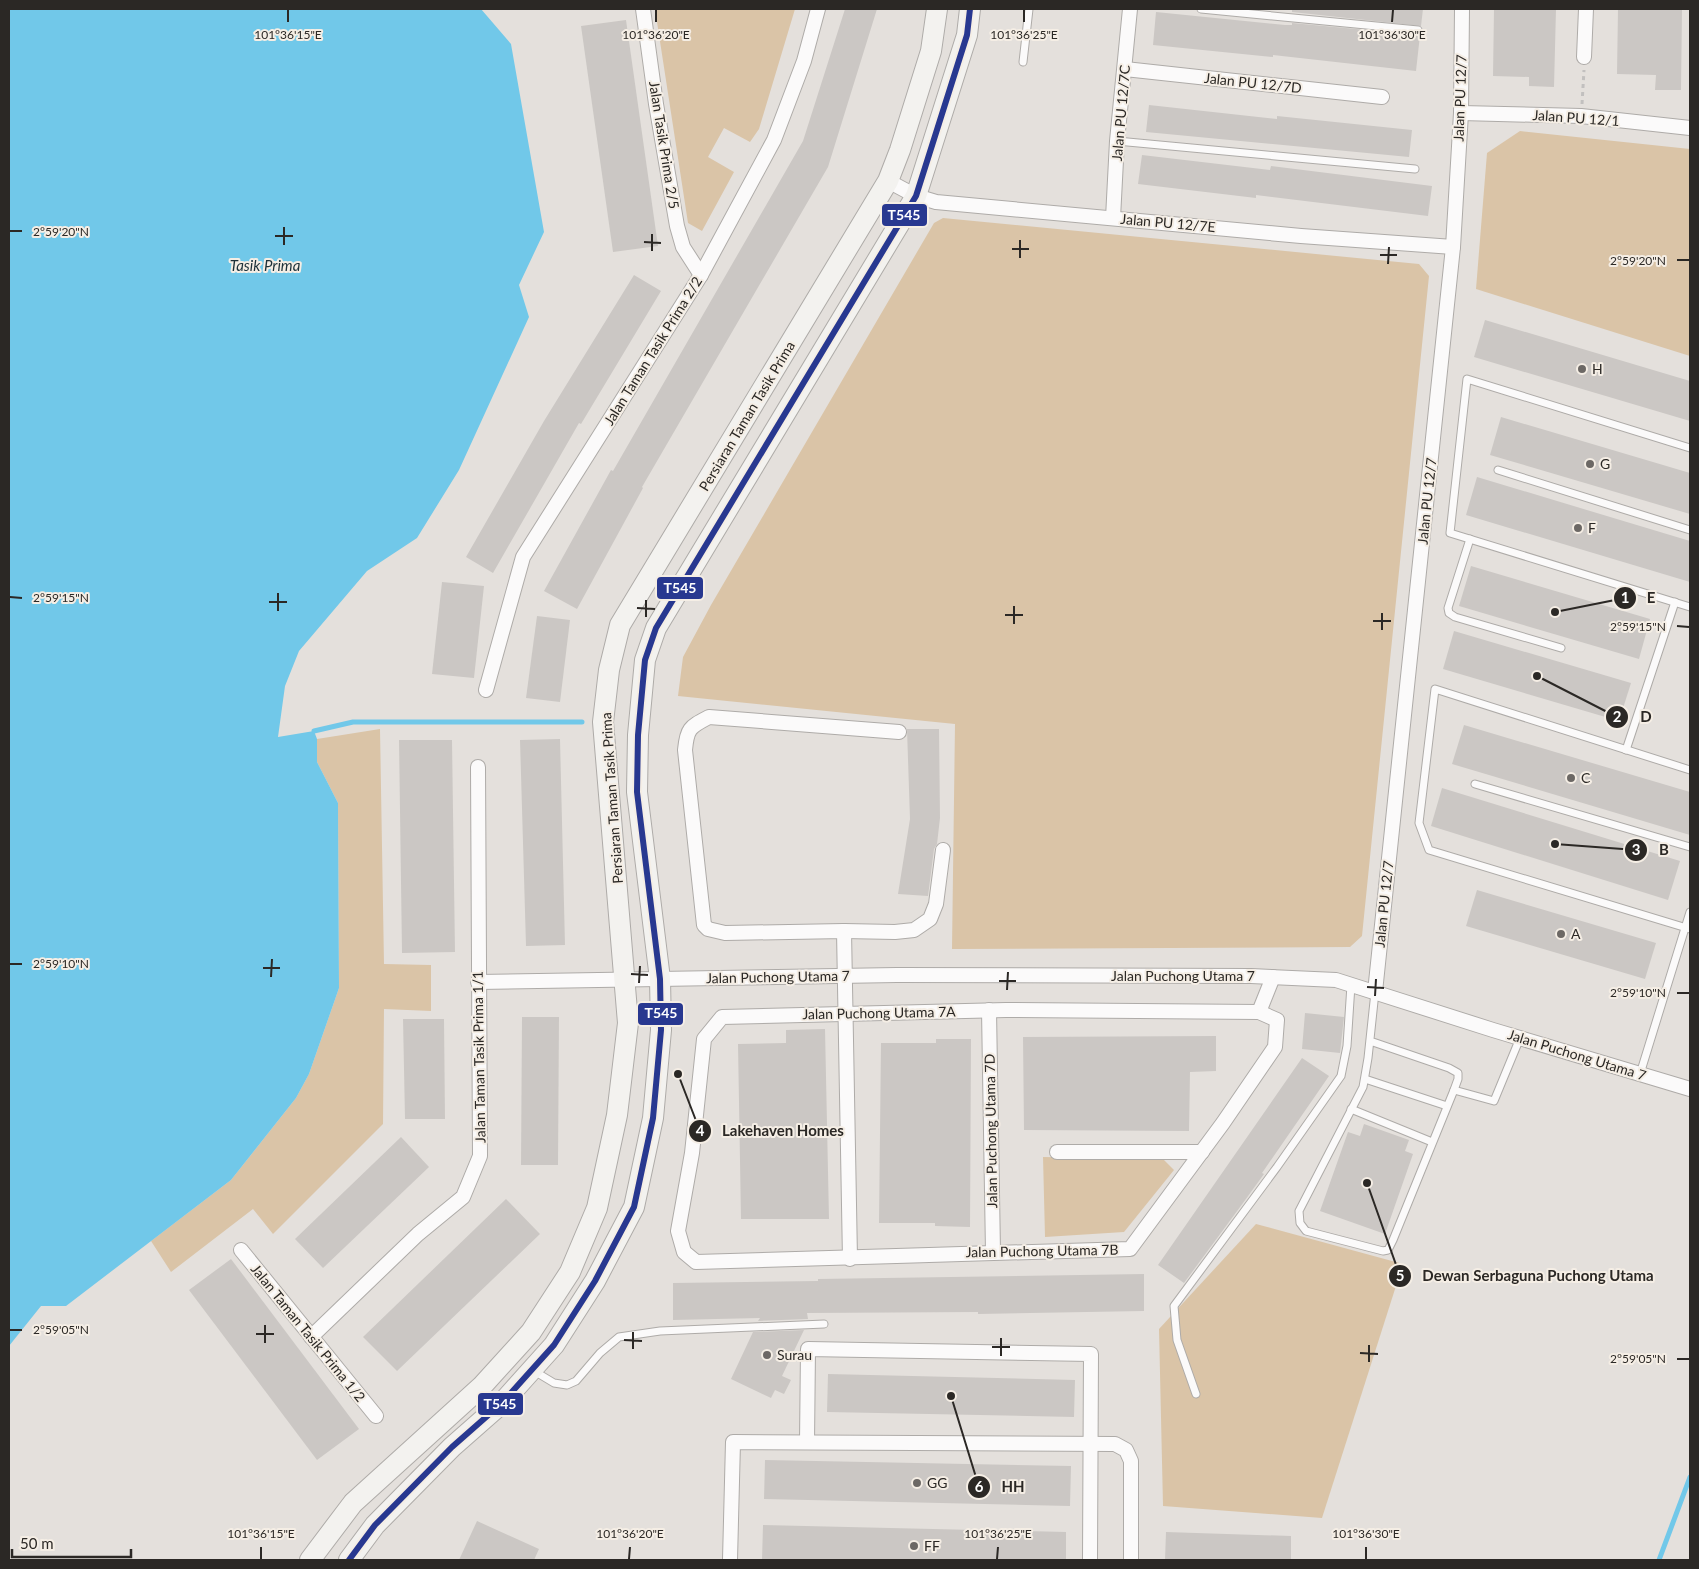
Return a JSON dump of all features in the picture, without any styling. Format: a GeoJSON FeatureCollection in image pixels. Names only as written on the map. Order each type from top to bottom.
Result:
{"type":"FeatureCollection","features":[{"type":"Feature","properties":{"kind":"main road","name":"Persiaran Taman Tasik Prima"},"geometry":{"type":"LineString","coordinates":[[310,1560],[353,1503],[482,1386],[531,1332],[570,1272],[597,1208],[617,1115],[628,1023],[604,722],[609,670],[620,625],[888,181],[900,150],[931,51],[937,9]]}},
{"type":"Feature","properties":{"kind":"main road","name":"Persiaran Taman Tasik Prima"},"geometry":{"type":"LineString","coordinates":[[349,1560],[375,1525],[452,1447],[502,1403],[554,1345],[595,1281],[634,1207],[653,1118],[661,1030],[660,979],[637,792],[638,735],[645,660],[656,628],[916,196],[967,35],[970,9]]}},
{"type":"Feature","properties":{"kind":"street","name":"Jalan Tasik Prima 2/5"},"geometry":{"type":"LineString","coordinates":[[643,9],[676,226],[683,247],[701,275]]}},
{"type":"Feature","properties":{"kind":"street","name":"Jalan Taman Tasik Prima 2/2"},"geometry":{"type":"LineString","coordinates":[[486,690],[523,557],[701,275],[774,140],[804,61],[818,9]]}},
{"type":"Feature","properties":{"kind":"street","name":"Jalan PU 12/7C"},"geometry":{"type":"LineString","coordinates":[[1113,218],[1117,141],[1130,9]]}},
{"type":"Feature","properties":{"kind":"street","name":"Jalan PU 12/7"},"geometry":{"type":"LineString","coordinates":[[1375,992],[1453,247],[1461,113],[1462,9]]}},
{"type":"Feature","properties":{"kind":"street"},"geometry":{"type":"LineString","coordinates":[[1584,57],[1586,9]]}},
{"type":"Feature","properties":{"kind":"street","name":"Jalan PU 12/7D"},"geometry":{"type":"LineString","coordinates":[[1125,69],[1382,97]]}},
{"type":"Feature","properties":{"kind":"street","name":"Jalan PU 12/1"},"geometry":{"type":"LineString","coordinates":[[1461,113],[1581,116],[1690,128]]}},
{"type":"Feature","properties":{"kind":"street","name":"Jalan PU 12/7E"},"geometry":{"type":"LineString","coordinates":[[888,181],[916,196],[936,202],[1301,236],[1453,247]]}},
{"type":"Feature","properties":{"kind":"street"},"geometry":{"type":"LineString","coordinates":[[899,732],[708,717],[690,728],[686,736],[685,750],[704,925],[708,929],[725,933],[895,932],[914,930],[930,919],[936,904],[943,850]]}},
{"type":"Feature","properties":{"kind":"street","name":"Jalan Taman Tasik Prima 1/1"},"geometry":{"type":"LineString","coordinates":[[312,1337],[418,1234],[463,1197],[480,1156],[478,767]]}},
{"type":"Feature","properties":{"kind":"street"},"geometry":{"type":"LineString","coordinates":[[844,931],[850,1258]]}},
{"type":"Feature","properties":{"kind":"street","name":"Jalan Puchong Utama 7"},"geometry":{"type":"LineString","coordinates":[[478,982],[846,976],[1251,976],[1336,980],[1690,1089]]}},
{"type":"Feature","properties":{"kind":"street"},"geometry":{"type":"LineString","coordinates":[[1259,1012],[1273,977]]}},
{"type":"Feature","properties":{"kind":"street","name":"Jalan Puchong Utama 7A"},"geometry":{"type":"LineString","coordinates":[[678,1231],[692,1153],[704,1039],[722,1017],[989,1010],[1259,1012]]}},
{"type":"Feature","properties":{"kind":"street","name":"Jalan Puchong Utama 7D"},"geometry":{"type":"LineString","coordinates":[[989,1010],[993,1252]]}},
{"type":"Feature","properties":{"kind":"street","name":"Jalan Puchong Utama 7B"},"geometry":{"type":"LineString","coordinates":[[678,1231],[684,1252],[696,1262],[1130,1249],[1202,1152],[1275,1047],[1277,1020],[1259,1012]]}},
{"type":"Feature","properties":{"kind":"street"},"geometry":{"type":"LineString","coordinates":[[1057,1152],[1202,1152]]}},
{"type":"Feature","properties":{"kind":"street","name":"Jalan Taman Tasik Prima 1/2"},"geometry":{"type":"LineString","coordinates":[[241,1250],[376,1416]]}},
{"type":"Feature","properties":{"kind":"street"},"geometry":{"type":"LineString","coordinates":[[807,1442],[808,1349],[1091,1354],[1090,1560]]}},
{"type":"Feature","properties":{"kind":"street"},"geometry":{"type":"LineString","coordinates":[[730,1560],[733,1442],[1115,1444],[1126,1450],[1131,1461],[1131,1560]]}},
{"type":"Feature","properties":{"kind":"lane"},"geometry":{"type":"LineString","coordinates":[[1023,62],[1029,9]]}},
{"type":"Feature","properties":{"kind":"lane"},"geometry":{"type":"LineString","coordinates":[[1201,9],[1418,30]]}},
{"type":"Feature","properties":{"kind":"lane"},"geometry":{"type":"LineString","coordinates":[[1117,141],[1415,169]]}},
{"type":"Feature","properties":{"kind":"lane"},"geometry":{"type":"LineString","coordinates":[[1690,448],[1468,380],[1450,533],[1690,607]]}},
{"type":"Feature","properties":{"kind":"lane"},"geometry":{"type":"LineString","coordinates":[[1498,470],[1690,530]]}},
{"type":"Feature","properties":{"kind":"lane"},"geometry":{"type":"LineString","coordinates":[[1470,539],[1448,608],[1449,613],[1561,648]]}},
{"type":"Feature","properties":{"kind":"lane"},"geometry":{"type":"LineString","coordinates":[[1626,750],[1675,602]]}},
{"type":"Feature","properties":{"kind":"lane"},"geometry":{"type":"LineString","coordinates":[[1688,928],[1428,850],[1419,823],[1435,689],[1690,770]]}},
{"type":"Feature","properties":{"kind":"lane"},"geometry":{"type":"LineString","coordinates":[[1475,784],[1690,847]]}},
{"type":"Feature","properties":{"kind":"lane"},"geometry":{"type":"LineString","coordinates":[[1640,1074],[1688,928],[1690,912]]}},
{"type":"Feature","properties":{"kind":"lane"},"geometry":{"type":"LineString","coordinates":[[1196,1394],[1177,1340],[1174,1306],[1277,1167],[1341,1076],[1347,1046],[1351,985]]}},
{"type":"Feature","properties":{"kind":"lane"},"geometry":{"type":"LineString","coordinates":[[1370,1041],[1449,1068],[1458,1073],[1454,1090],[1388,1250],[1383,1251],[1306,1231],[1300,1223],[1299,1211],[1363,1087],[1375,992]]}},
{"type":"Feature","properties":{"kind":"lane"},"geometry":{"type":"LineString","coordinates":[[1454,1090],[1494,1100],[1498,1096],[1520,1038]]}},
{"type":"Feature","properties":{"kind":"lane"},"geometry":{"type":"LineString","coordinates":[[1365,1079],[1447,1106]]}},
{"type":"Feature","properties":{"kind":"lane"},"geometry":{"type":"LineString","coordinates":[[1351,1109],[1432,1142]]}},
{"type":"Feature","properties":{"kind":"lane"},"geometry":{"type":"LineString","coordinates":[[532,1370],[554,1383],[567,1385],[576,1381],[600,1353],[619,1337],[660,1331],[824,1324]]}},
{"type":"Feature","properties":{"kind":"path"},"geometry":{"type":"LineString","coordinates":[[1581,116],[1584,57]]}},
{"type":"Feature","properties":{"kind":"shaded area"},"geometry":{"type":"Polygon","coordinates":[[[655,9],[795,9],[759,129],[750,142],[724,128],[708,157],[734,172],[702,231],[688,223],[655,9]]]}},
{"type":"Feature","properties":{"kind":"shaded area"},"geometry":{"type":"Polygon","coordinates":[[[1520,131],[1690,149],[1690,356],[1476,289],[1487,153],[1520,131]]]}},
{"type":"Feature","properties":{"kind":"shaded area"},"geometry":{"type":"Polygon","coordinates":[[[943,218],[1419,264],[1429,276],[1362,936],[1350,947],[952,949],[955,724],[678,696],[683,657],[711,605],[934,223],[943,218]]]}},
{"type":"Feature","properties":{"kind":"shaded area"},"geometry":{"type":"Polygon","coordinates":[[[380,729],[384,964],[431,965],[431,1011],[384,1009],[383,1124],[273,1234],[253,1209],[171,1272],[151,1241],[231,1180],[296,1098],[309,1074],[339,988],[338,803],[317,762],[317,739],[380,729]]]}},
{"type":"Feature","properties":{"kind":"shaded area"},"geometry":{"type":"Polygon","coordinates":[[[1043,1157],[1163,1159],[1174,1170],[1124,1232],[1045,1237],[1043,1157]]]}},
{"type":"Feature","properties":{"kind":"shaded area"},"geometry":{"type":"Polygon","coordinates":[[[1256,1224],[1403,1264],[1322,1518],[1163,1506],[1159,1329],[1256,1224]]]}},
{"type":"Feature","properties":{"kind":"water","name":"Tasik Prima"},"geometry":{"type":"Polygon","coordinates":[[[9,9],[481,9],[511,44],[544,232],[519,285],[529,317],[459,470],[417,538],[367,571],[299,651],[285,686],[278,737],[314,731],[317,739],[317,762],[338,803],[339,988],[309,1074],[296,1098],[231,1180],[66,1306],[41,1306],[9,1346],[9,9]]]}},
{"type":"Feature","properties":{"kind":"building"},"geometry":{"type":"Polygon","coordinates":[[[845,9],[877,9],[828,167],[642,487],[577,609],[544,591],[611,470],[613,471],[803,141],[845,9]]]}},
{"type":"Feature","properties":{"kind":"building"},"geometry":{"type":"Polygon","coordinates":[[[1292,9],[1423,9],[1421,26],[1292,12],[1292,9]]]}},
{"type":"Feature","properties":{"kind":"building"},"geometry":{"type":"Polygon","coordinates":[[[1494,9],[1556,9],[1554,87],[1529,86],[1529,77],[1493,76],[1494,9]]]}},
{"type":"Feature","properties":{"kind":"building"},"geometry":{"type":"Polygon","coordinates":[[[1618,9],[1682,9],[1681,90],[1655,90],[1656,75],[1617,74],[1618,9]]]}},
{"type":"Feature","properties":{"kind":"building"},"geometry":{"type":"Polygon","coordinates":[[[1156,12],[1285,25],[1292,25],[1292,23],[1420,35],[1416,71],[1273,55],[1273,57],[1153,45],[1156,12]]]}},
{"type":"Feature","properties":{"kind":"building"},"geometry":{"type":"Polygon","coordinates":[[[626,20],[658,246],[613,252],[581,26],[626,20]]]}},
{"type":"Feature","properties":{"kind":"building"},"geometry":{"type":"Polygon","coordinates":[[[1149,105],[1277,119],[1277,116],[1412,130],[1409,157],[1146,132],[1149,105]]]}},
{"type":"Feature","properties":{"kind":"building"},"geometry":{"type":"Polygon","coordinates":[[[1142,155],[1270,170],[1271,166],[1432,186],[1428,216],[1256,195],[1256,198],[1138,184],[1142,155]]]}},
{"type":"Feature","properties":{"kind":"building"},"geometry":{"type":"Polygon","coordinates":[[[634,275],[661,291],[581,424],[579,423],[493,573],[466,557],[544,421],[634,275]]]}},
{"type":"Feature","properties":{"kind":"building","name":"H"},"geometry":{"type":"Polygon","coordinates":[[[1485,320],[1690,381],[1690,421],[1474,357],[1485,320]]]}},
{"type":"Feature","properties":{"kind":"building","name":"G"},"geometry":{"type":"Polygon","coordinates":[[[1501,417],[1690,473],[1690,514],[1490,455],[1501,417]]]}},
{"type":"Feature","properties":{"kind":"building","name":"F"},"geometry":{"type":"Polygon","coordinates":[[[1477,477],[1690,541],[1690,582],[1466,515],[1477,477]]]}},
{"type":"Feature","properties":{"kind":"building"},"geometry":{"type":"Polygon","coordinates":[[[1471,566],[1650,619],[1639,659],[1459,606],[1471,566]]]}},
{"type":"Feature","properties":{"kind":"building"},"geometry":{"type":"Polygon","coordinates":[[[442,582],[484,586],[474,678],[432,674],[442,582]]]}},
{"type":"Feature","properties":{"kind":"building"},"geometry":{"type":"Polygon","coordinates":[[[537,616],[570,620],[560,702],[526,698],[537,616]]]}},
{"type":"Feature","properties":{"kind":"building"},"geometry":{"type":"Polygon","coordinates":[[[1454,631],[1631,683],[1619,721],[1443,669],[1454,631]]]}},
{"type":"Feature","properties":{"kind":"building","name":"C"},"geometry":{"type":"Polygon","coordinates":[[[1464,725],[1690,792],[1690,835],[1452,764],[1464,725]]]}},
{"type":"Feature","properties":{"kind":"building"},"geometry":{"type":"Polygon","coordinates":[[[907,729],[939,729],[940,818],[928,896],[898,894],[910,819],[907,729]]]}},
{"type":"Feature","properties":{"kind":"building"},"geometry":{"type":"Polygon","coordinates":[[[560,739],[565,945],[526,946],[520,740],[560,739]]]}},
{"type":"Feature","properties":{"kind":"building"},"geometry":{"type":"Polygon","coordinates":[[[399,740],[452,740],[455,952],[402,953],[399,740]]]}},
{"type":"Feature","properties":{"kind":"building"},"geometry":{"type":"Polygon","coordinates":[[[1442,788],[1680,861],[1668,900],[1431,826],[1442,788]]]}},
{"type":"Feature","properties":{"kind":"building","name":"A"},"geometry":{"type":"Polygon","coordinates":[[[1477,890],[1656,943],[1645,979],[1466,926],[1477,890]]]}},
{"type":"Feature","properties":{"kind":"building"},"geometry":{"type":"Polygon","coordinates":[[[1305,1013],[1344,1017],[1340,1053],[1302,1049],[1305,1013]]]}},
{"type":"Feature","properties":{"kind":"building"},"geometry":{"type":"Polygon","coordinates":[[[522,1017],[559,1017],[558,1165],[521,1165],[522,1017]]]}},
{"type":"Feature","properties":{"kind":"building"},"geometry":{"type":"Polygon","coordinates":[[[403,1019],[444,1019],[445,1119],[405,1119],[403,1019]]]}},
{"type":"Feature","properties":{"kind":"building"},"geometry":{"type":"Polygon","coordinates":[[[825,1029],[829,1219],[741,1219],[738,1044],[786,1043],[786,1030],[825,1029]]]}},
{"type":"Feature","properties":{"kind":"building"},"geometry":{"type":"Polygon","coordinates":[[[1216,1036],[1216,1071],[1190,1072],[1189,1131],[1024,1130],[1023,1037],[1216,1036]]]}},
{"type":"Feature","properties":{"kind":"building"},"geometry":{"type":"Polygon","coordinates":[[[936,1039],[971,1039],[970,1227],[935,1226],[935,1223],[879,1223],[881,1043],[936,1043],[936,1039]]]}},
{"type":"Feature","properties":{"kind":"building"},"geometry":{"type":"Polygon","coordinates":[[[1302,1058],[1329,1076],[1262,1173],[1264,1174],[1184,1283],[1158,1265],[1302,1058]]]}},
{"type":"Feature","properties":{"kind":"building"},"geometry":{"type":"Polygon","coordinates":[[[1364,1124],[1409,1140],[1405,1151],[1413,1154],[1385,1234],[1320,1211],[1348,1132],[1360,1136],[1364,1124]]]}},
{"type":"Feature","properties":{"kind":"building"},"geometry":{"type":"Polygon","coordinates":[[[401,1137],[429,1167],[323,1268],[295,1239],[401,1137]]]}},
{"type":"Feature","properties":{"kind":"building"},"geometry":{"type":"Polygon","coordinates":[[[506,1199],[540,1234],[397,1371],[363,1337],[506,1199]]]}},
{"type":"Feature","properties":{"kind":"building"},"geometry":{"type":"Polygon","coordinates":[[[231,1259],[359,1429],[317,1460],[189,1290],[231,1259]]]}},
{"type":"Feature","properties":{"kind":"building"},"geometry":{"type":"Polygon","coordinates":[[[1144,1274],[1144,1311],[978,1314],[978,1312],[807,1313],[808,1319],[758,1321],[760,1318],[673,1320],[673,1283],[1144,1274]]]}},
{"type":"Feature","properties":{"kind":"building","name":"Surau"},"geometry":{"type":"Polygon","coordinates":[[[804,1330],[782,1376],[791,1380],[784,1394],[775,1390],[771,1398],[731,1379],[753,1332],[804,1330]]]}},
{"type":"Feature","properties":{"kind":"building"},"geometry":{"type":"Polygon","coordinates":[[[828,1374],[1075,1380],[1074,1417],[827,1412],[828,1374]]]}},
{"type":"Feature","properties":{"kind":"building","name":"GG"},"geometry":{"type":"Polygon","coordinates":[[[765,1460],[1071,1466],[1070,1506],[764,1499],[765,1460]]]}},
{"type":"Feature","properties":{"kind":"building"},"geometry":{"type":"Polygon","coordinates":[[[477,1521],[539,1549],[534,1560],[459,1560],[477,1521]]]}},
{"type":"Feature","properties":{"kind":"building","name":"FF"},"geometry":{"type":"Polygon","coordinates":[[[763,1525],[1066,1532],[1066,1560],[762,1560],[763,1525]]]}},
{"type":"Feature","properties":{"kind":"building"},"geometry":{"type":"Polygon","coordinates":[[[1166,1532],[1291,1536],[1291,1560],[1165,1560],[1166,1532]]]}},
{"type":"Feature","properties":{"kind":"waterway"},"geometry":{"type":"LineString","coordinates":[[314,731],[353,722],[582,722]]}},
{"type":"Feature","properties":{"kind":"waterway"},"geometry":{"type":"LineString","coordinates":[[1659,1560],[1690,1477]]}},
{"type":"Feature","properties":{"kind":"transit line","name":"T545"},"geometry":{"type":"LineString","coordinates":[[349,1560],[375,1525],[452,1447],[502,1403],[554,1345],[595,1281],[634,1207],[653,1118],[661,1030],[660,979],[637,792],[638,735],[645,660],[656,628],[916,196],[967,35],[970,9]]}},
{"type":"Feature","properties":{"kind":"place","name":"H"},"geometry":{"type":"Point","coordinates":[1582,369]}},
{"type":"Feature","properties":{"kind":"place","name":"G"},"geometry":{"type":"Point","coordinates":[1590,464]}},
{"type":"Feature","properties":{"kind":"place","name":"F"},"geometry":{"type":"Point","coordinates":[1578,528]}},
{"type":"Feature","properties":{"kind":"place","name":"E"},"geometry":{"type":"Point","coordinates":[1555,612]}},
{"type":"Feature","properties":{"kind":"place","name":"D"},"geometry":{"type":"Point","coordinates":[1537,676]}},
{"type":"Feature","properties":{"kind":"place","name":"C"},"geometry":{"type":"Point","coordinates":[1571,778]}},
{"type":"Feature","properties":{"kind":"place","name":"B"},"geometry":{"type":"Point","coordinates":[1555,844]}},
{"type":"Feature","properties":{"kind":"place","name":"A"},"geometry":{"type":"Point","coordinates":[1561,934]}},
{"type":"Feature","properties":{"kind":"place","name":"Lakehaven Homes"},"geometry":{"type":"Point","coordinates":[678,1074]}},
{"type":"Feature","properties":{"kind":"place","name":"Dewan Serbaguna Puchong Utama"},"geometry":{"type":"Point","coordinates":[1367,1183]}},
{"type":"Feature","properties":{"kind":"place","name":"Surau"},"geometry":{"type":"Point","coordinates":[767,1355]}},
{"type":"Feature","properties":{"kind":"place","name":"HH"},"geometry":{"type":"Point","coordinates":[951,1396]}},
{"type":"Feature","properties":{"kind":"place","name":"GG"},"geometry":{"type":"Point","coordinates":[917,1483]}},
{"type":"Feature","properties":{"kind":"place","name":"FF"},"geometry":{"type":"Point","coordinates":[914,1546]}}]}
